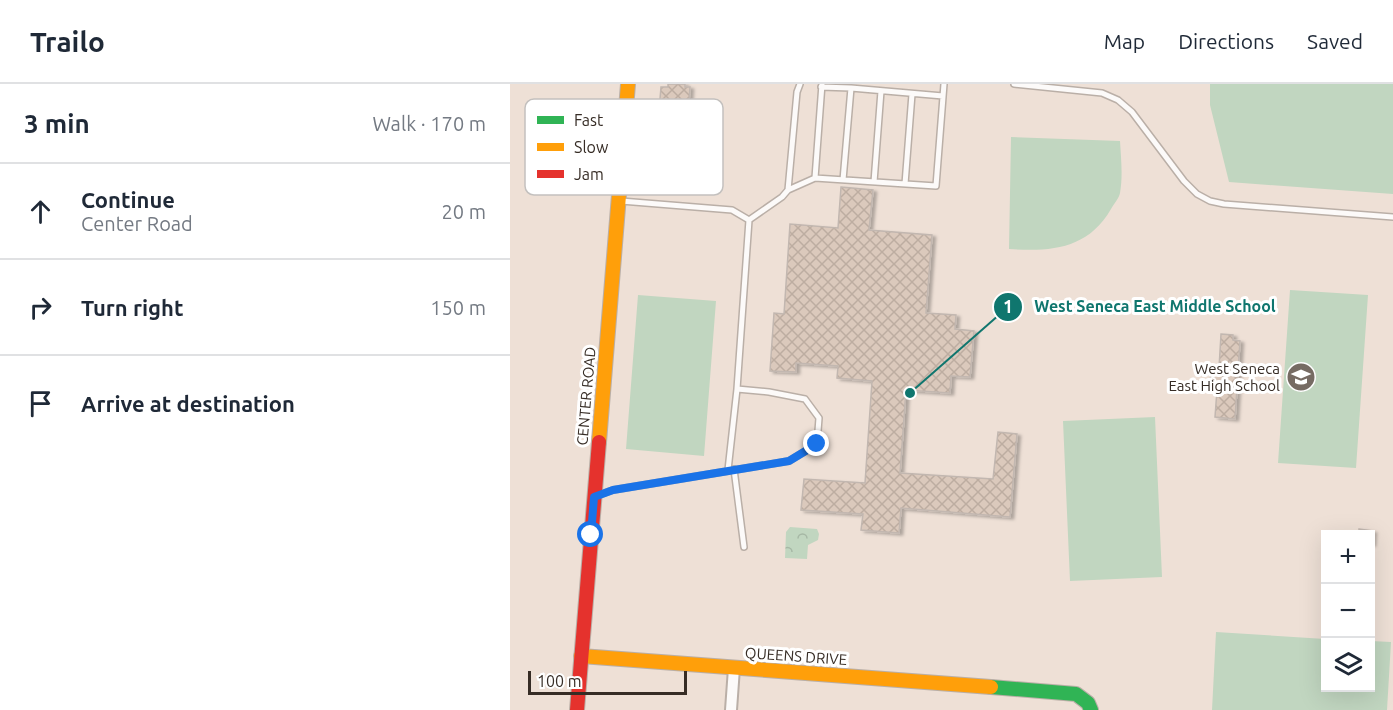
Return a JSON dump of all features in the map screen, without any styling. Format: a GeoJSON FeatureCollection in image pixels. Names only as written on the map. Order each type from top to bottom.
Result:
{"type":"FeatureCollection","features":[{"type":"Feature","properties":{"kind":"main road","name":"CENTER ROAD"},"geometry":{"type":"LineString","coordinates":[[627,99],[628,84]]}},
{"type":"Feature","properties":{"kind":"main road","name":"CENTER ROAD"},"geometry":{"type":"LineString","coordinates":[[577,710],[619,195]]}},
{"type":"Feature","properties":{"kind":"main road","name":"QUEENS DRIVE"},"geometry":{"type":"LineString","coordinates":[[581,656],[1076,694],[1088,703],[1091,710]]}},
{"type":"Feature","properties":{"kind":"street"},"geometry":{"type":"LineString","coordinates":[[731,710],[734,668]]}},
{"type":"Feature","properties":{"kind":"lane"},"geometry":{"type":"LineString","coordinates":[[788,190],[797,92],[800,84]]}},
{"type":"Feature","properties":{"kind":"lane"},"geometry":{"type":"LineString","coordinates":[[749,220],[782,197],[788,190],[815,178],[936,186],[944,84]]}},
{"type":"Feature","properties":{"kind":"lane"},"geometry":{"type":"LineString","coordinates":[[1014,84],[1102,93],[1118,100],[1132,112],[1184,181],[1197,194],[1210,201],[1393,217]]}},
{"type":"Feature","properties":{"kind":"lane"},"geometry":{"type":"LineString","coordinates":[[815,178],[822,85],[943,96]]}},
{"type":"Feature","properties":{"kind":"lane"},"geometry":{"type":"LineString","coordinates":[[843,180],[851,88]]}},
{"type":"Feature","properties":{"kind":"lane"},"geometry":{"type":"LineString","coordinates":[[874,182],[881,91]]}},
{"type":"Feature","properties":{"kind":"lane"},"geometry":{"type":"LineString","coordinates":[[905,184],[912,94]]}},
{"type":"Feature","properties":{"kind":"lane"},"geometry":{"type":"LineString","coordinates":[[618,201],[732,210],[749,220]]}},
{"type":"Feature","properties":{"kind":"lane"},"geometry":{"type":"LineString","coordinates":[[744,547],[731,470],[749,220]]}},
{"type":"Feature","properties":{"kind":"lane"},"geometry":{"type":"LineString","coordinates":[[594,497],[613,490],[789,461],[817,444],[819,418],[805,399],[737,389]]}},
{"type":"Feature","properties":{"kind":"green space"},"geometry":{"type":"Polygon","coordinates":[[[1210,84],[1393,84],[1393,194],[1229,182],[1210,105],[1210,84]]]}},
{"type":"Feature","properties":{"kind":"green space"},"geometry":{"type":"Polygon","coordinates":[[[1011,137],[1120,141],[1122,174],[1119,195],[1102,222],[1091,233],[1080,240],[1054,248],[1009,249],[1011,137]]]}},
{"type":"Feature","properties":{"kind":"green space"},"geometry":{"type":"Polygon","coordinates":[[[1290,290],[1368,295],[1356,468],[1278,463],[1290,290]]]}},
{"type":"Feature","properties":{"kind":"green space"},"geometry":{"type":"Polygon","coordinates":[[[638,295],[716,301],[704,456],[626,449],[638,295]]]}},
{"type":"Feature","properties":{"kind":"green space"},"geometry":{"type":"Polygon","coordinates":[[[1155,417],[1162,577],[1070,581],[1063,421],[1155,417]]]}},
{"type":"Feature","properties":{"kind":"green space"},"geometry":{"type":"Polygon","coordinates":[[[790,527],[817,529],[818,540],[808,545],[807,559],[785,558],[786,532],[790,527]]]}},
{"type":"Feature","properties":{"kind":"green space"},"geometry":{"type":"Polygon","coordinates":[[[1216,632],[1321,639],[1321,692],[1375,692],[1375,641],[1391,642],[1387,710],[1212,710],[1216,632]]]}},
{"type":"Feature","properties":{"kind":"building"},"geometry":{"type":"Polygon","coordinates":[[[668,84],[685,84],[685,87],[690,87],[689,99],[660,99],[661,87],[668,87],[668,84]]]}},
{"type":"Feature","properties":{"kind":"building"},"geometry":{"type":"Polygon","coordinates":[[[841,187],[873,190],[869,230],[932,235],[926,313],[956,315],[955,329],[974,331],[970,377],[951,376],[950,393],[906,390],[900,473],[993,479],[998,432],[1017,434],[1010,517],[901,508],[899,533],[861,530],[863,514],[801,510],[804,479],[865,483],[872,381],[837,378],[838,366],[796,363],[796,372],[770,371],[774,313],[784,314],[790,224],[838,228],[841,187]]]}},
{"type":"Feature","properties":{"kind":"building"},"geometry":{"type":"Polygon","coordinates":[[[1221,334],[1233,335],[1233,340],[1240,341],[1235,419],[1215,417],[1217,390],[1210,389],[1211,368],[1219,368],[1221,334]]]}},
{"type":"Feature","properties":{"kind":"traffic: fast"},"geometry":{"type":"LineString","coordinates":[[991,687],[1076,694],[1088,703],[1091,710]]}},
{"type":"Feature","properties":{"kind":"traffic: slow"},"geometry":{"type":"LineString","coordinates":[[627,99],[628,84]]}},
{"type":"Feature","properties":{"kind":"traffic: slow"},"geometry":{"type":"LineString","coordinates":[[599,442],[619,195]]}},
{"type":"Feature","properties":{"kind":"traffic: slow"},"geometry":{"type":"LineString","coordinates":[[581,656],[991,687]]}},
{"type":"Feature","properties":{"kind":"traffic: jam"},"geometry":{"type":"LineString","coordinates":[[577,710],[599,442]]}},
{"type":"Feature","properties":{"kind":"place","name":"West Seneca East High School"},"geometry":{"type":"Point","coordinates":[1301,377]}},
{"type":"Feature","properties":{"kind":"place","name":"West Seneca East Middle School"},"geometry":{"type":"Point","coordinates":[910,393]}},
{"type":"Feature","properties":{"kind":"route"},"geometry":{"type":"LineString","coordinates":[[591,535],[594,497],[613,490],[789,461],[817,444]]}}]}
